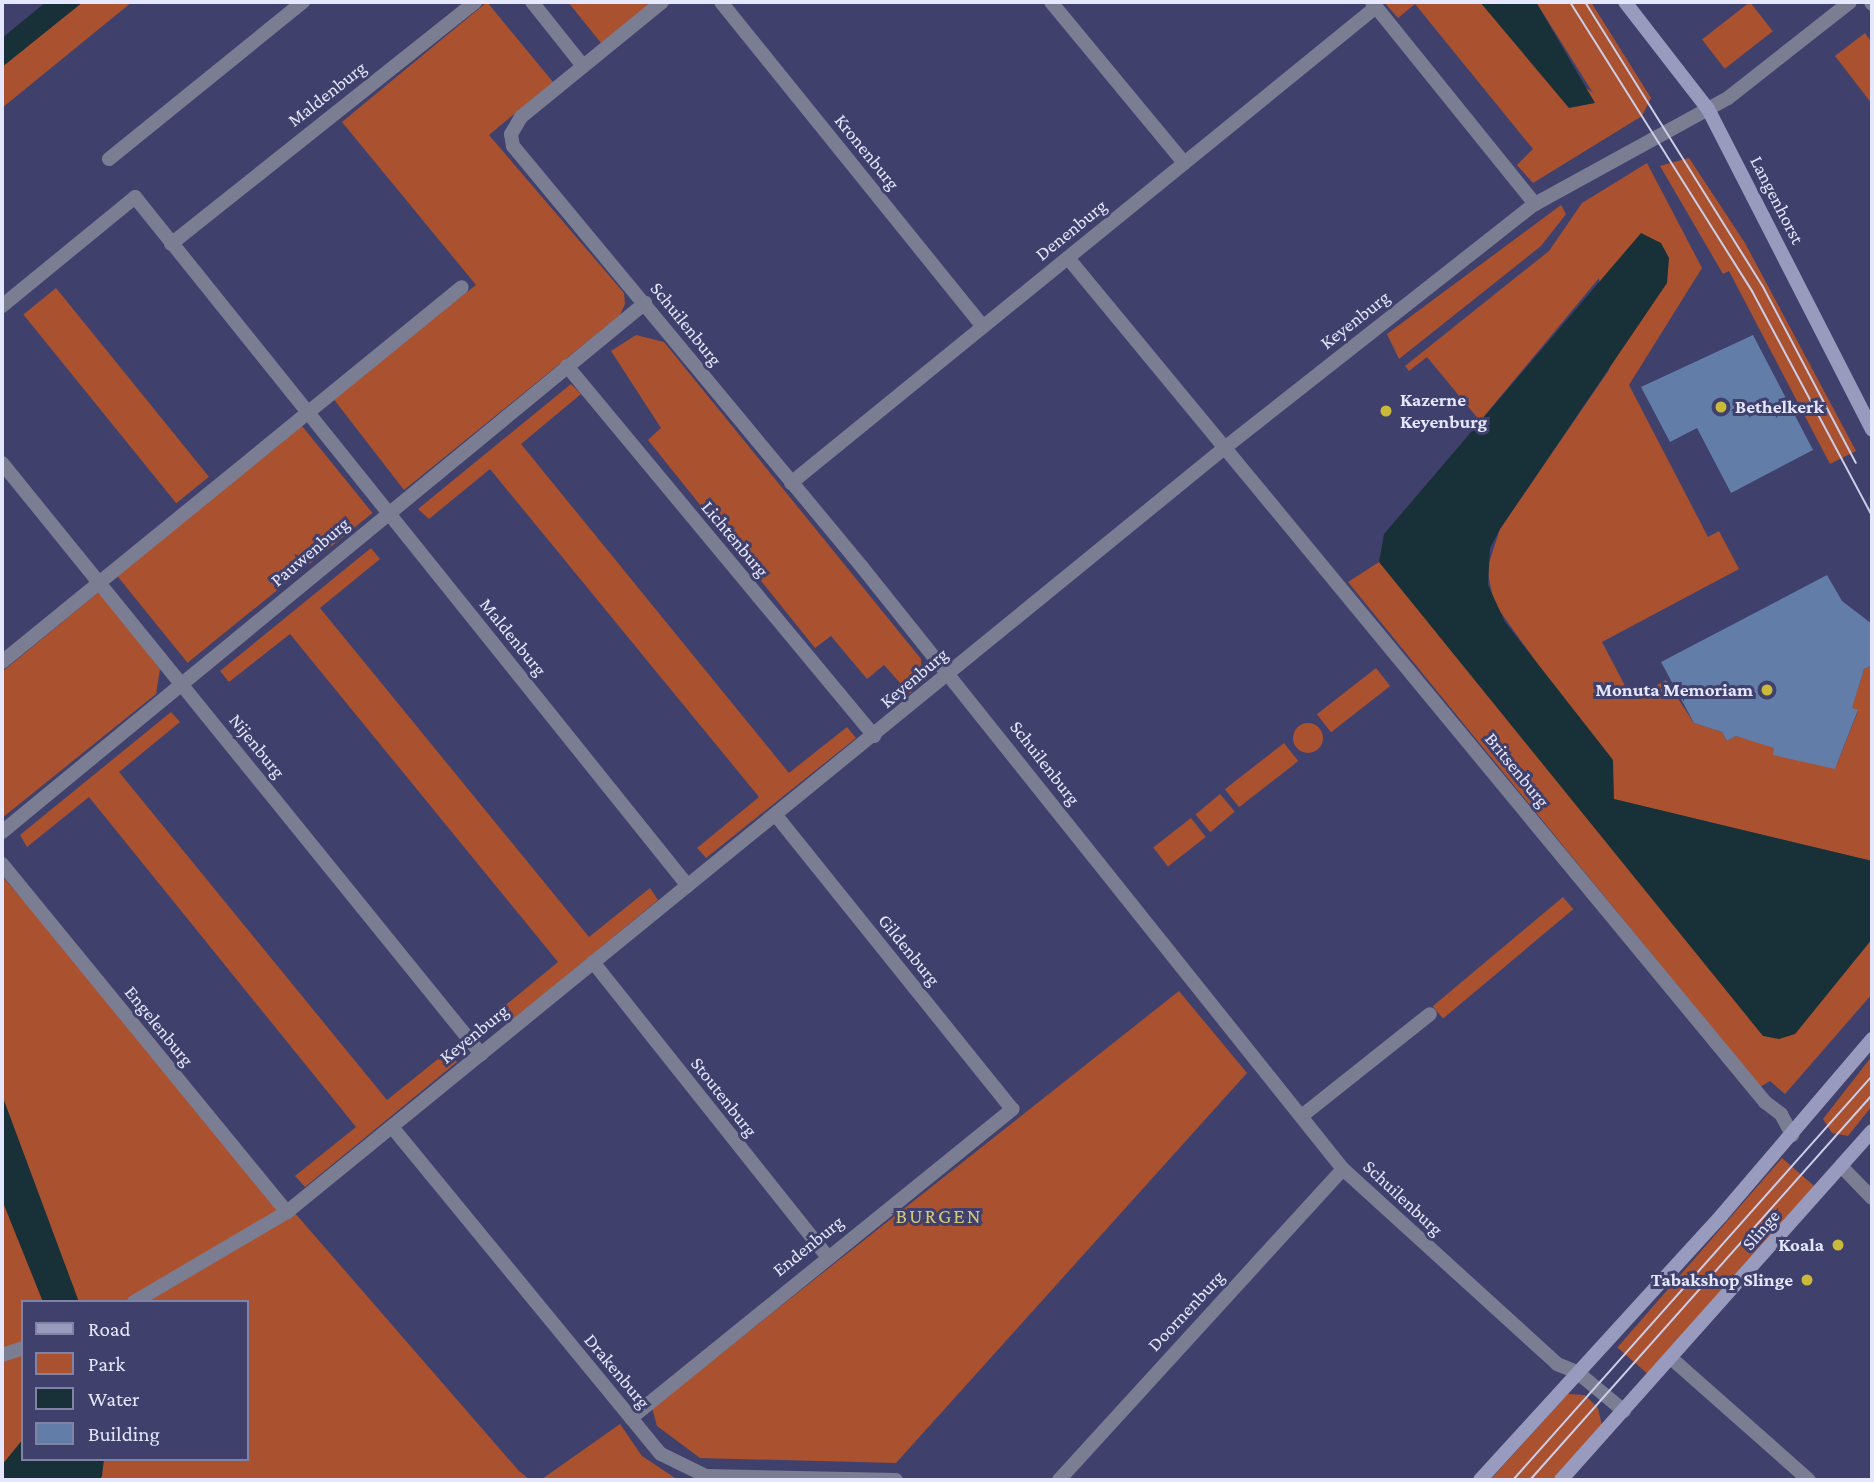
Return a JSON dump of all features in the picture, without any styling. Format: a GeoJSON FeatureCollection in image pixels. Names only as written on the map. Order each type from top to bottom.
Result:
{"type":"FeatureCollection","features":[{"type":"Feature","properties":{"kind":"main road","name":"Langenhorst"},"geometry":{"type":"LineString","coordinates":[[1625,2],[1708,109],[1872,429]]}},
{"type":"Feature","properties":{"kind":"main road","name":"Slinge"},"geometry":{"type":"LineString","coordinates":[[1480,1480],[1792,1135],[1872,1039]]}},
{"type":"Feature","properties":{"kind":"main road","name":"Slinge"},"geometry":{"type":"LineString","coordinates":[[1561,1480],[1872,1131]]}},
{"type":"Feature","properties":{"kind":"street"},"geometry":{"type":"LineString","coordinates":[[109,159],[303,2]]}},
{"type":"Feature","properties":{"kind":"street","name":"Maldenburg"},"geometry":{"type":"LineString","coordinates":[[171,244],[475,2]]}},
{"type":"Feature","properties":{"kind":"street"},"geometry":{"type":"LineString","coordinates":[[532,2],[583,66],[662,2]]}},
{"type":"Feature","properties":{"kind":"street","name":"Kronenburg"},"geometry":{"type":"LineString","coordinates":[[722,2],[982,326]]}},
{"type":"Feature","properties":{"kind":"street"},"geometry":{"type":"LineString","coordinates":[[1051,2],[1184,163]]}},
{"type":"Feature","properties":{"kind":"street","name":"Keyenburg"},"geometry":{"type":"LineString","coordinates":[[137,1300],[287,1212],[1227,446],[1535,204],[1728,98],[1850,2]]}},
{"type":"Feature","properties":{"kind":"street"},"geometry":{"type":"LineString","coordinates":[[1374,4],[1535,204]]}},
{"type":"Feature","properties":{"kind":"street","name":"Denenburg"},"geometry":{"type":"LineString","coordinates":[[791,483],[1184,163],[1374,4]]}},
{"type":"Feature","properties":{"kind":"street","name":"Schuilenburg"},"geometry":{"type":"LineString","coordinates":[[583,66],[521,117],[511,134],[513,146],[949,674],[1303,1115],[1343,1169],[1557,1364],[1577,1372]]}},
{"type":"Feature","properties":{"kind":"street","name":"Maldenburg"},"geometry":{"type":"LineString","coordinates":[[2,306],[135,197],[688,886]]}},
{"type":"Feature","properties":{"kind":"street","name":"Britsenburg"},"geometry":{"type":"LineString","coordinates":[[1068,258],[1227,446],[1756,1092],[1781,1114],[1792,1135]]}},
{"type":"Feature","properties":{"kind":"street"},"geometry":{"type":"LineString","coordinates":[[2,662],[462,287]]}},
{"type":"Feature","properties":{"kind":"street","name":"Pauwenburg"},"geometry":{"type":"LineString","coordinates":[[2,832],[645,303]]}},
{"type":"Feature","properties":{"kind":"street","name":"Lichtenburg"},"geometry":{"type":"LineString","coordinates":[[567,366],[874,736]]}},
{"type":"Feature","properties":{"kind":"street","name":"Nijenburg"},"geometry":{"type":"LineString","coordinates":[[2,463],[481,1054]]}},
{"type":"Feature","properties":{"kind":"street","name":"Gildenburg"},"geometry":{"type":"LineString","coordinates":[[776,814],[1012,1109]]}},
{"type":"Feature","properties":{"kind":"street","name":"Engelenburg"},"geometry":{"type":"LineString","coordinates":[[2,864],[287,1212]]}},
{"type":"Feature","properties":{"kind":"street","name":"Stoutenburg"},"geometry":{"type":"LineString","coordinates":[[593,962],[826,1255]]}},
{"type":"Feature","properties":{"kind":"street"},"geometry":{"type":"LineString","coordinates":[[1303,1115],[1430,1014]]}},
{"type":"Feature","properties":{"kind":"street","name":"Endenburg"},"geometry":{"type":"LineString","coordinates":[[631,1418],[826,1255],[1012,1109]]}},
{"type":"Feature","properties":{"kind":"street","name":"Drakenburg"},"geometry":{"type":"LineString","coordinates":[[393,1127],[660,1454],[706,1476],[896,1480]]}},
{"type":"Feature","properties":{"kind":"street"},"geometry":{"type":"LineString","coordinates":[[1842,1167],[1872,1198]]}},
{"type":"Feature","properties":{"kind":"street","name":"Doornenburg"},"geometry":{"type":"LineString","coordinates":[[1059,1480],[1343,1169]]}},
{"type":"Feature","properties":{"kind":"street"},"geometry":{"type":"LineString","coordinates":[[2,1355],[21,1349]]}},
{"type":"Feature","properties":{"kind":"street"},"geometry":{"type":"LineString","coordinates":[[1671,1358],[1809,1480]]}},
{"type":"Feature","properties":{"kind":"street"},"geometry":{"type":"LineString","coordinates":[[1577,1372],[1624,1411]]}},
{"type":"Feature","properties":{"kind":"green space"},"geometry":{"type":"Polygon","coordinates":[[[82,2],[132,2],[2,108],[2,67],[82,2]]]}},
{"type":"Feature","properties":{"kind":"green space"},"geometry":{"type":"Polygon","coordinates":[[[487,2],[553,82],[489,135],[624,293],[625,304],[620,315],[404,490],[332,397],[476,285],[342,122],[487,2]]]}},
{"type":"Feature","properties":{"kind":"green space"},"geometry":{"type":"Polygon","coordinates":[[[568,2],[652,2],[601,43],[568,2]]]}},
{"type":"Feature","properties":{"kind":"green space"},"geometry":{"type":"Polygon","coordinates":[[[1384,2],[1480,2],[1506,30],[1593,93],[1536,2],[1591,2],[1651,98],[1642,116],[1533,183],[1517,165],[1533,149],[1415,4],[1398,18],[1384,2]]]}},
{"type":"Feature","properties":{"kind":"green space"},"geometry":{"type":"Polygon","coordinates":[[[1750,2],[1773,31],[1725,69],[1702,40],[1750,2]]]}},
{"type":"Feature","properties":{"kind":"green space"},"geometry":{"type":"Polygon","coordinates":[[[1865,33],[1872,43],[1872,104],[1835,56],[1865,33]]]}},
{"type":"Feature","properties":{"kind":"green space"},"geometry":{"type":"Polygon","coordinates":[[[1689,158],[1745,243],[1856,451],[1830,464],[1729,271],[1723,274],[1660,166],[1689,158]]]}},
{"type":"Feature","properties":{"kind":"green space"},"geometry":{"type":"Polygon","coordinates":[[[1647,163],[1702,268],[1629,385],[1708,537],[1719,531],[1739,569],[1602,642],[1632,699],[1666,680],[1694,723],[1722,732],[1727,741],[1736,736],[1837,764],[1858,711],[1851,710],[1864,669],[1872,665],[1872,861],[1613,799],[1537,663],[1494,603],[1487,569],[1500,529],[1609,370],[1599,278],[1480,421],[1427,357],[1409,371],[1405,366],[1549,251],[1582,203],[1647,163]]]}},
{"type":"Feature","properties":{"kind":"green space"},"geometry":{"type":"Polygon","coordinates":[[[1561,205],[1566,214],[1541,246],[1399,359],[1387,334],[1561,205]]]}},
{"type":"Feature","properties":{"kind":"green space"},"geometry":{"type":"Polygon","coordinates":[[[56,288],[209,477],[176,503],[23,314],[56,288]]]}},
{"type":"Feature","properties":{"kind":"green space"},"geometry":{"type":"Polygon","coordinates":[[[636,335],[664,342],[921,659],[921,682],[910,694],[884,665],[867,679],[831,636],[815,648],[648,440],[661,428],[611,351],[636,335]]]}},
{"type":"Feature","properties":{"kind":"green space"},"geometry":{"type":"Polygon","coordinates":[[[571,384],[581,394],[521,444],[789,773],[847,727],[856,738],[706,858],[697,848],[759,797],[490,469],[429,519],[418,509],[571,384]]]}},
{"type":"Feature","properties":{"kind":"green space"},"geometry":{"type":"Polygon","coordinates":[[[302,426],[372,513],[188,663],[117,576],[302,426]]]}},
{"type":"Feature","properties":{"kind":"green space"},"geometry":{"type":"Polygon","coordinates":[[[371,548],[380,559],[320,608],[589,937],[650,888],[658,900],[507,1025],[496,1013],[558,962],[290,634],[229,682],[220,671],[371,548]]]}},
{"type":"Feature","properties":{"kind":"green space"},"geometry":{"type":"Polygon","coordinates":[[[1379,562],[1795,1034],[1872,939],[1872,994],[1785,1094],[1770,1081],[1760,1087],[1348,582],[1379,562]]]}},
{"type":"Feature","properties":{"kind":"green space"},"geometry":{"type":"Polygon","coordinates":[[[100,591],[160,669],[156,694],[2,818],[2,672],[100,591]]]}},
{"type":"Feature","properties":{"kind":"green space"},"geometry":{"type":"Polygon","coordinates":[[[1376,668],[1390,686],[1331,732],[1317,714],[1376,668]]]}},
{"type":"Feature","properties":{"kind":"green space"},"geometry":{"type":"Polygon","coordinates":[[[171,712],[180,722],[119,772],[387,1100],[448,1051],[457,1062],[305,1187],[295,1176],[356,1127],[89,797],[27,847],[20,835],[171,712]]]}},
{"type":"Feature","properties":{"kind":"green space"},"geometry":{"type":"Polygon","coordinates":[[[1308,723],[1319,727],[1323,738],[1319,749],[1308,753],[1297,749],[1293,738],[1297,727],[1308,723]]]}},
{"type":"Feature","properties":{"kind":"green space"},"geometry":{"type":"Polygon","coordinates":[[[1284,743],[1298,761],[1239,807],[1225,789],[1284,743]]]}},
{"type":"Feature","properties":{"kind":"green space"},"geometry":{"type":"Polygon","coordinates":[[[1220,794],[1235,812],[1210,832],[1195,815],[1220,794]]]}},
{"type":"Feature","properties":{"kind":"green space"},"geometry":{"type":"Polygon","coordinates":[[[1191,818],[1206,837],[1168,866],[1153,848],[1191,818]]]}},
{"type":"Feature","properties":{"kind":"green space"},"geometry":{"type":"Polygon","coordinates":[[[2,876],[519,1471],[530,1480],[2,1480],[2,876]]]}},
{"type":"Feature","properties":{"kind":"green space"},"geometry":{"type":"Polygon","coordinates":[[[1563,897],[1573,909],[1443,1019],[1433,1006],[1563,897]]]}},
{"type":"Feature","properties":{"kind":"green space"},"geometry":{"type":"Polygon","coordinates":[[[1179,991],[1247,1073],[896,1463],[700,1458],[657,1426],[652,1408],[1179,991]]]}},
{"type":"Feature","properties":{"kind":"green space"},"geometry":{"type":"Polygon","coordinates":[[[1872,1056],[1872,1106],[1848,1136],[1832,1133],[1823,1119],[1872,1056]]]}},
{"type":"Feature","properties":{"kind":"green space"},"geometry":{"type":"Polygon","coordinates":[[[1782,1158],[1816,1188],[1651,1377],[1617,1347],[1782,1158]]]}},
{"type":"Feature","properties":{"kind":"green space"},"geometry":{"type":"Polygon","coordinates":[[[1568,1394],[1585,1395],[1598,1408],[1602,1426],[1552,1480],[1490,1480],[1568,1394]]]}},
{"type":"Feature","properties":{"kind":"green space"},"geometry":{"type":"Polygon","coordinates":[[[620,1424],[642,1456],[678,1480],[542,1479],[620,1424]]]}},
{"type":"Feature","properties":{"kind":"water"},"geometry":{"type":"Polygon","coordinates":[[[46,2],[83,2],[2,67],[2,38],[46,2]]]}},
{"type":"Feature","properties":{"kind":"water"},"geometry":{"type":"Polygon","coordinates":[[[1480,2],[1536,2],[1595,103],[1569,108],[1480,2]]]}},
{"type":"Feature","properties":{"kind":"water"},"geometry":{"type":"Polygon","coordinates":[[[1641,233],[1661,243],[1669,258],[1667,283],[1500,529],[1490,548],[1488,585],[1505,622],[1613,760],[1614,799],[1872,861],[1872,939],[1795,1034],[1779,1039],[1763,1036],[1379,562],[1384,534],[1641,233]]]}},
{"type":"Feature","properties":{"kind":"water"},"geometry":{"type":"Polygon","coordinates":[[[2,1095],[78,1300],[42,1300],[2,1200],[2,1095]]]}},
{"type":"Feature","properties":{"kind":"water"},"geometry":{"type":"Polygon","coordinates":[[[21,1441],[21,1461],[104,1461],[100,1480],[2,1480],[2,1465],[21,1441]]]}},
{"type":"Feature","properties":{"kind":"building","name":"Bethelkerk"},"geometry":{"type":"Polygon","coordinates":[[[1753,335],[1813,450],[1731,493],[1697,428],[1670,442],[1641,387],[1753,335]]]}},
{"type":"Feature","properties":{"kind":"building","name":"Monuta Memoriam"},"geometry":{"type":"Polygon","coordinates":[[[1827,575],[1842,601],[1872,624],[1872,665],[1864,669],[1852,708],[1858,710],[1835,769],[1773,755],[1774,748],[1736,736],[1727,741],[1722,732],[1694,723],[1661,662],[1827,575]]]}},
{"type":"Feature","properties":{"kind":"tram line"},"geometry":{"type":"LineString","coordinates":[[1570,2],[1752,291],[1872,516]]}},
{"type":"Feature","properties":{"kind":"tram line"},"geometry":{"type":"LineString","coordinates":[[1585,2],[1762,285],[1856,463]]}},
{"type":"Feature","properties":{"kind":"tram line"},"geometry":{"type":"LineString","coordinates":[[1513,1480],[1872,1076]]}},
{"type":"Feature","properties":{"kind":"tram line"},"geometry":{"type":"LineString","coordinates":[[1530,1480],[1872,1095]]}},
{"type":"Feature","properties":{"kind":"place","name":"Bethelkerk"},"geometry":{"type":"Point","coordinates":[1721,407]}},
{"type":"Feature","properties":{"kind":"place","name":"Kazerne Keyenburg"},"geometry":{"type":"Point","coordinates":[1386,411]}},
{"type":"Feature","properties":{"kind":"place","name":"Monuta Memoriam"},"geometry":{"type":"Point","coordinates":[1767,690]}},
{"type":"Feature","properties":{"kind":"place","name":"Koala"},"geometry":{"type":"Point","coordinates":[1838,1245]}},
{"type":"Feature","properties":{"kind":"place","name":"Tabakshop Slinge"},"geometry":{"type":"Point","coordinates":[1807,1280]}},
{"type":"Feature","properties":{"kind":"district","name":"BURGEN"},"geometry":{"type":"Point","coordinates":[939,1216]}}]}
